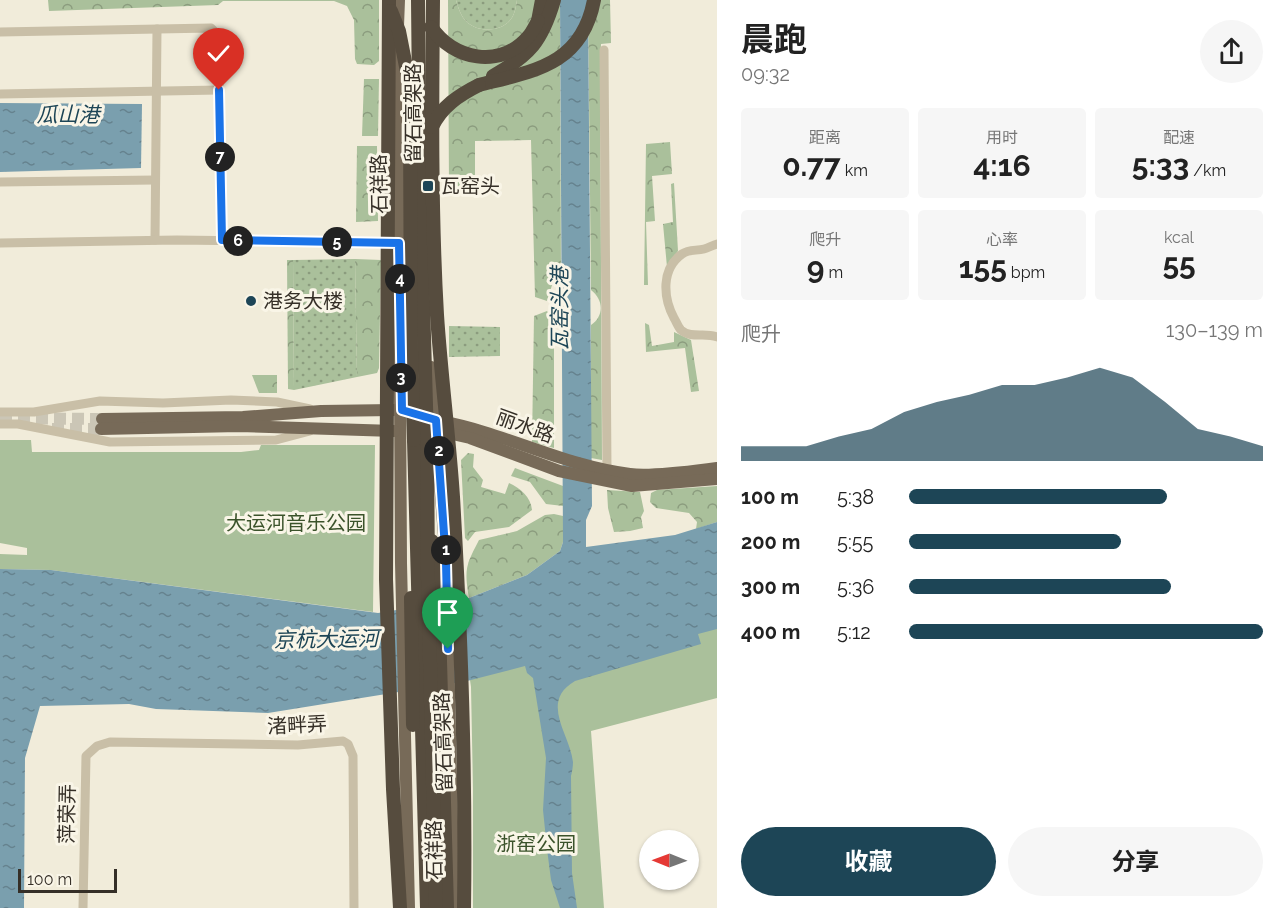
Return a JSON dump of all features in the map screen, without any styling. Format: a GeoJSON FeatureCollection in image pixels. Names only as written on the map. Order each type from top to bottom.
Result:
{"type":"FeatureCollection","features":[{"type":"Feature","properties":{"kind":"highway"},"geometry":{"type":"LineString","coordinates":[[383,0],[389,6],[399,31],[410,87]]}},
{"type":"Feature","properties":{"kind":"highway","name":"留石高架路"},"geometry":{"type":"LineString","coordinates":[[389,0],[386,579],[392,777],[400,908]]}},
{"type":"Feature","properties":{"kind":"highway","name":"留石高架路"},"geometry":{"type":"LineString","coordinates":[[409,0],[411,350],[427,908]]}},
{"type":"Feature","properties":{"kind":"highway"},"geometry":{"type":"LineString","coordinates":[[420,0],[427,21],[440,40],[458,52],[494,57],[511,51],[528,38],[538,21],[542,0]]}},
{"type":"Feature","properties":{"kind":"highway","name":"留石高架路"},"geometry":{"type":"LineString","coordinates":[[420,0],[420,197],[436,908]]}},
{"type":"Feature","properties":{"kind":"highway","name":"留石高架路"},"geometry":{"type":"LineString","coordinates":[[433,0],[432,114],[435,258],[437,316],[455,542],[462,735],[464,908]]}},
{"type":"Feature","properties":{"kind":"highway"},"geometry":{"type":"LineString","coordinates":[[420,197],[425,145],[435,121],[452,102],[514,64],[535,45],[547,24],[554,0]]}},
{"type":"Feature","properties":{"kind":"highway"},"geometry":{"type":"LineString","coordinates":[[479,85],[528,72],[554,62],[572,49],[591,16],[594,0]]}},
{"type":"Feature","properties":{"kind":"highway"},"geometry":{"type":"LineString","coordinates":[[415,494],[410,623],[419,908]]}},
{"type":"Feature","properties":{"kind":"highway"},"geometry":{"type":"LineString","coordinates":[[428,507],[435,559],[439,626],[447,908]]}},
{"type":"Feature","properties":{"kind":"main road","name":"石祥路"},"geometry":{"type":"LineString","coordinates":[[399,0],[401,431],[409,908]]}},
{"type":"Feature","properties":{"kind":"main road","name":"石祥路"},"geometry":{"type":"LineString","coordinates":[[420,0],[425,245],[431,373],[437,426],[446,582],[454,908]]}},
{"type":"Feature","properties":{"kind":"main road","name":"丽水路"},"geometry":{"type":"LineString","coordinates":[[437,426],[401,431],[101,424],[321,411],[402,410],[470,438],[632,486],[717,479]]}},
{"type":"Feature","properties":{"kind":"main road","name":"丽水路"},"geometry":{"type":"LineString","coordinates":[[594,473],[607,470],[632,474],[717,468]]}},
{"type":"Feature","properties":{"kind":"street"},"geometry":{"type":"LineString","coordinates":[[0,32],[211,28],[218,35],[222,240]]}},
{"type":"Feature","properties":{"kind":"street"},"geometry":{"type":"LineString","coordinates":[[155,240],[157,29]]}},
{"type":"Feature","properties":{"kind":"street"},"geometry":{"type":"LineString","coordinates":[[604,50],[607,470]]}},
{"type":"Feature","properties":{"kind":"street"},"geometry":{"type":"LineString","coordinates":[[0,94],[219,90]]}},
{"type":"Feature","properties":{"kind":"street"},"geometry":{"type":"LineString","coordinates":[[0,182],[155,180]]}},
{"type":"Feature","properties":{"kind":"street"},"geometry":{"type":"LineString","coordinates":[[0,243],[222,240],[399,243]]}},
{"type":"Feature","properties":{"kind":"street"},"geometry":{"type":"LineString","coordinates":[[717,244],[683,253],[669,270],[665,282],[671,312],[682,330],[695,336],[713,335],[717,337]]}},
{"type":"Feature","properties":{"kind":"street","name":"丽水路"},"geometry":{"type":"LineString","coordinates":[[0,412],[34,412],[100,401],[164,403],[231,400],[276,402],[321,411]]}},
{"type":"Feature","properties":{"kind":"street","name":"丽水路"},"geometry":{"type":"LineString","coordinates":[[0,424],[18,424],[110,442],[276,440],[320,428]]}},
{"type":"Feature","properties":{"kind":"street","name":"渚畔弄"},"geometry":{"type":"LineString","coordinates":[[86,756],[97,746],[110,742],[298,745],[343,741],[348,744],[352,756],[354,908]]}},
{"type":"Feature","properties":{"kind":"street","name":"萍荣弄"},"geometry":{"type":"LineString","coordinates":[[83,908],[86,756]]}},
{"type":"Feature","properties":{"kind":"green space"},"geometry":{"type":"Polygon","coordinates":[[[48,0],[379,0],[379,61],[374,65],[357,64],[354,20],[347,6],[334,1],[223,1],[218,5],[49,11],[48,0]]]}},
{"type":"Feature","properties":{"kind":"green space"},"geometry":{"type":"Polygon","coordinates":[[[448,0],[456,0],[463,17],[472,26],[490,30],[502,26],[511,19],[517,0],[560,0],[561,278],[553,282],[547,301],[535,297],[531,140],[475,141],[475,191],[449,191],[448,0]]]}},
{"type":"Feature","properties":{"kind":"green space"},"geometry":{"type":"Polygon","coordinates":[[[456,0],[517,0],[511,19],[502,26],[490,30],[477,28],[467,22],[461,15],[456,0]]]}},
{"type":"Feature","properties":{"kind":"green space"},"geometry":{"type":"Polygon","coordinates":[[[588,0],[610,0],[611,43],[601,44],[600,73],[602,460],[591,458],[591,325],[598,317],[601,308],[598,298],[591,290],[588,0]]]}},
{"type":"Feature","properties":{"kind":"green space"},"geometry":{"type":"Polygon","coordinates":[[[364,79],[379,79],[378,136],[362,136],[364,79]]]}},
{"type":"Feature","properties":{"kind":"green space"},"geometry":{"type":"Polygon","coordinates":[[[670,142],[672,174],[652,176],[655,221],[646,222],[648,285],[644,285],[646,144],[670,142]]]}},
{"type":"Feature","properties":{"kind":"green space"},"geometry":{"type":"Polygon","coordinates":[[[357,146],[377,146],[378,221],[356,222],[357,146]]]}},
{"type":"Feature","properties":{"kind":"green space"},"geometry":{"type":"Polygon","coordinates":[[[674,183],[678,251],[667,267],[663,224],[673,222],[671,184],[674,183]]]}},
{"type":"Feature","properties":{"kind":"green space"},"geometry":{"type":"Polygon","coordinates":[[[355,259],[357,377],[294,390],[293,260],[355,259]]]}},
{"type":"Feature","properties":{"kind":"green space"},"geometry":{"type":"Polygon","coordinates":[[[355,259],[381,260],[379,368],[377,373],[357,377],[355,259]]]}},
{"type":"Feature","properties":{"kind":"green space"},"geometry":{"type":"Polygon","coordinates":[[[287,260],[293,260],[294,390],[288,389],[287,260]]]}},
{"type":"Feature","properties":{"kind":"green space"},"geometry":{"type":"Polygon","coordinates":[[[547,311],[554,324],[554,448],[532,442],[534,316],[547,311]]]}},
{"type":"Feature","properties":{"kind":"green space"},"geometry":{"type":"Polygon","coordinates":[[[645,323],[649,325],[652,346],[674,342],[674,332],[691,340],[699,391],[691,392],[685,348],[646,352],[645,323]]]}},
{"type":"Feature","properties":{"kind":"green space"},"geometry":{"type":"Polygon","coordinates":[[[449,326],[500,327],[500,356],[449,357],[449,326]]]}},
{"type":"Feature","properties":{"kind":"green space"},"geometry":{"type":"Polygon","coordinates":[[[252,375],[277,375],[277,393],[259,393],[252,375]]]}},
{"type":"Feature","properties":{"kind":"green space","name":"大运河音乐公园"},"geometry":{"type":"Polygon","coordinates":[[[0,440],[31,440],[32,452],[241,452],[259,450],[261,445],[375,445],[373,612],[51,570],[0,569],[0,554],[27,555],[27,548],[0,543],[0,440]]]}},
{"type":"Feature","properties":{"kind":"green space"},"geometry":{"type":"Polygon","coordinates":[[[468,453],[474,454],[473,467],[483,480],[481,487],[505,494],[509,483],[530,501],[532,510],[509,527],[475,532],[468,541],[465,538],[461,460],[468,453]]]}},
{"type":"Feature","properties":{"kind":"green space"},"geometry":{"type":"Polygon","coordinates":[[[515,468],[563,486],[563,506],[546,504],[530,482],[511,476],[515,468]]]}},
{"type":"Feature","properties":{"kind":"green space"},"geometry":{"type":"Polygon","coordinates":[[[717,486],[717,522],[696,529],[697,522],[689,513],[656,508],[650,502],[651,493],[657,490],[717,486]]]}},
{"type":"Feature","properties":{"kind":"green space"},"geometry":{"type":"Polygon","coordinates":[[[607,490],[640,492],[644,511],[641,517],[643,528],[614,532],[608,508],[607,490]]]}},
{"type":"Feature","properties":{"kind":"green space"},"geometry":{"type":"Polygon","coordinates":[[[545,515],[563,516],[563,542],[560,551],[527,575],[469,598],[467,568],[479,540],[517,531],[545,515]]]}},
{"type":"Feature","properties":{"kind":"green space","name":"浙窑公园"},"geometry":{"type":"Polygon","coordinates":[[[717,604],[717,698],[591,731],[604,908],[473,908],[471,687],[468,666],[717,604]]]}},
{"type":"Feature","properties":{"kind":"water","name":"京杭大运河"},"geometry":{"type":"Polygon","coordinates":[[[560,0],[588,0],[592,506],[586,520],[586,547],[675,535],[717,522],[717,629],[698,634],[701,644],[575,681],[564,689],[559,699],[559,719],[573,762],[571,776],[572,873],[577,908],[560,908],[551,880],[543,810],[546,758],[533,678],[527,673],[525,666],[467,681],[268,713],[156,709],[129,704],[40,706],[25,758],[24,908],[0,908],[0,569],[51,570],[378,613],[469,598],[527,575],[560,551],[563,542],[560,0]]]}},
{"type":"Feature","properties":{"kind":"water","name":"瓜山港"},"geometry":{"type":"Polygon","coordinates":[[[0,103],[142,104],[141,168],[0,172],[0,103]]]}},
{"type":"Feature","properties":{"kind":"tunnel"},"geometry":{"type":"LineString","coordinates":[[0,418],[102,419]]}},
{"type":"Feature","properties":{"kind":"tunnel"},"geometry":{"type":"LineString","coordinates":[[52,429],[101,429]]}},
{"type":"Feature","properties":{"kind":"place","name":"瓦窑头"},"geometry":{"type":"Point","coordinates":[428,186]}},
{"type":"Feature","properties":{"kind":"place","name":"港务大楼"},"geometry":{"type":"Point","coordinates":[251,301]}},
{"type":"Feature","properties":{"kind":"route"},"geometry":{"type":"LineString","coordinates":[[219,90],[222,240],[399,243],[402,410],[436,420],[446,562],[448,649]]}},
{"type":"Feature","properties":{"kind":"water label","name":"瓦窑头港"},"geometry":{"type":"Point","coordinates":[559,309]}}]}
